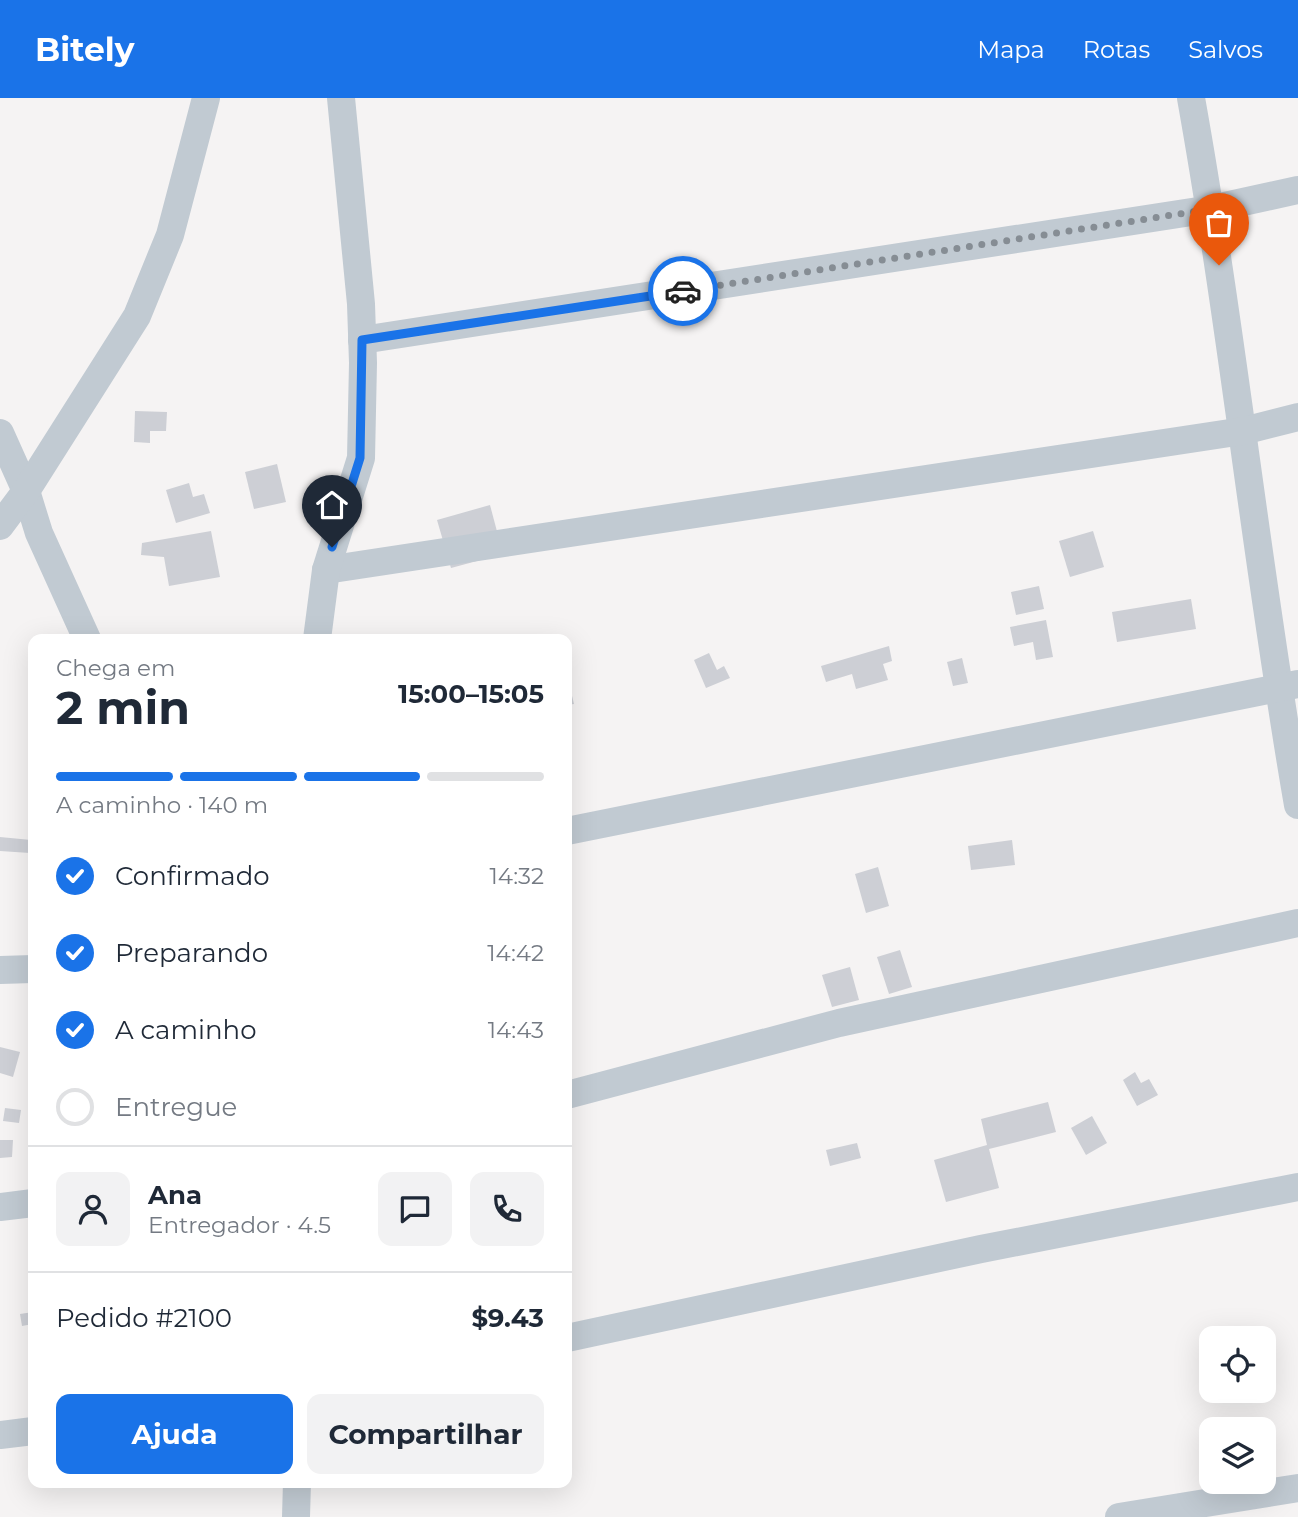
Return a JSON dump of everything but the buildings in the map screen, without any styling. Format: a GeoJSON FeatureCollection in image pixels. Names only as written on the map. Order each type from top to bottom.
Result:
{"type":"FeatureCollection","features":[{"type":"Feature","properties":{"kind":"street"},"geometry":{"type":"LineString","coordinates":[[0,526],[26,491],[137,316],[170,234],[206,98]]}},
{"type":"Feature","properties":{"kind":"street"},"geometry":{"type":"LineString","coordinates":[[318,634],[326,570],[360,458],[362,340],[355,220],[346,162],[341,98]]}},
{"type":"Feature","properties":{"kind":"street"},"geometry":{"type":"LineString","coordinates":[[1191,98],[1211,209],[1243,431],[1288,686],[1298,805]]}},
{"type":"Feature","properties":{"kind":"street"},"geometry":{"type":"LineString","coordinates":[[362,340],[1211,209],[1298,190]]}},
{"type":"Feature","properties":{"kind":"street"},"geometry":{"type":"LineString","coordinates":[[326,570],[1243,431],[1298,417]]}},
{"type":"Feature","properties":{"kind":"street"},"geometry":{"type":"LineString","coordinates":[[0,433],[85,634]]}},
{"type":"Feature","properties":{"kind":"street"},"geometry":{"type":"LineString","coordinates":[[572,830],[1288,686]]}},
{"type":"Feature","properties":{"kind":"street"},"geometry":{"type":"LineString","coordinates":[[572,1094],[839,1023],[1298,923]]}},
{"type":"Feature","properties":{"kind":"street"},"geometry":{"type":"LineString","coordinates":[[0,971],[28,969]]}},
{"type":"Feature","properties":{"kind":"street"},"geometry":{"type":"LineString","coordinates":[[572,1337],[981,1249],[1298,1187]]}},
{"type":"Feature","properties":{"kind":"street"},"geometry":{"type":"LineString","coordinates":[[0,1207],[28,1204]]}},
{"type":"Feature","properties":{"kind":"street"},"geometry":{"type":"LineString","coordinates":[[0,1435],[28,1432]]}},
{"type":"Feature","properties":{"kind":"street"},"geometry":{"type":"LineString","coordinates":[[296,1517],[297,1488]]}},
{"type":"Feature","properties":{"kind":"street"},"geometry":{"type":"LineString","coordinates":[[1119,1517],[1298,1488]]}},
{"type":"Feature","properties":{"kind":"way so far"},"geometry":{"type":"LineString","coordinates":[[683,291],[1211,209],[1219,265]]}},
{"type":"Feature","properties":{"kind":"route"},"geometry":{"type":"LineString","coordinates":[[332,547],[360,458],[362,340],[683,291]]}}]}
